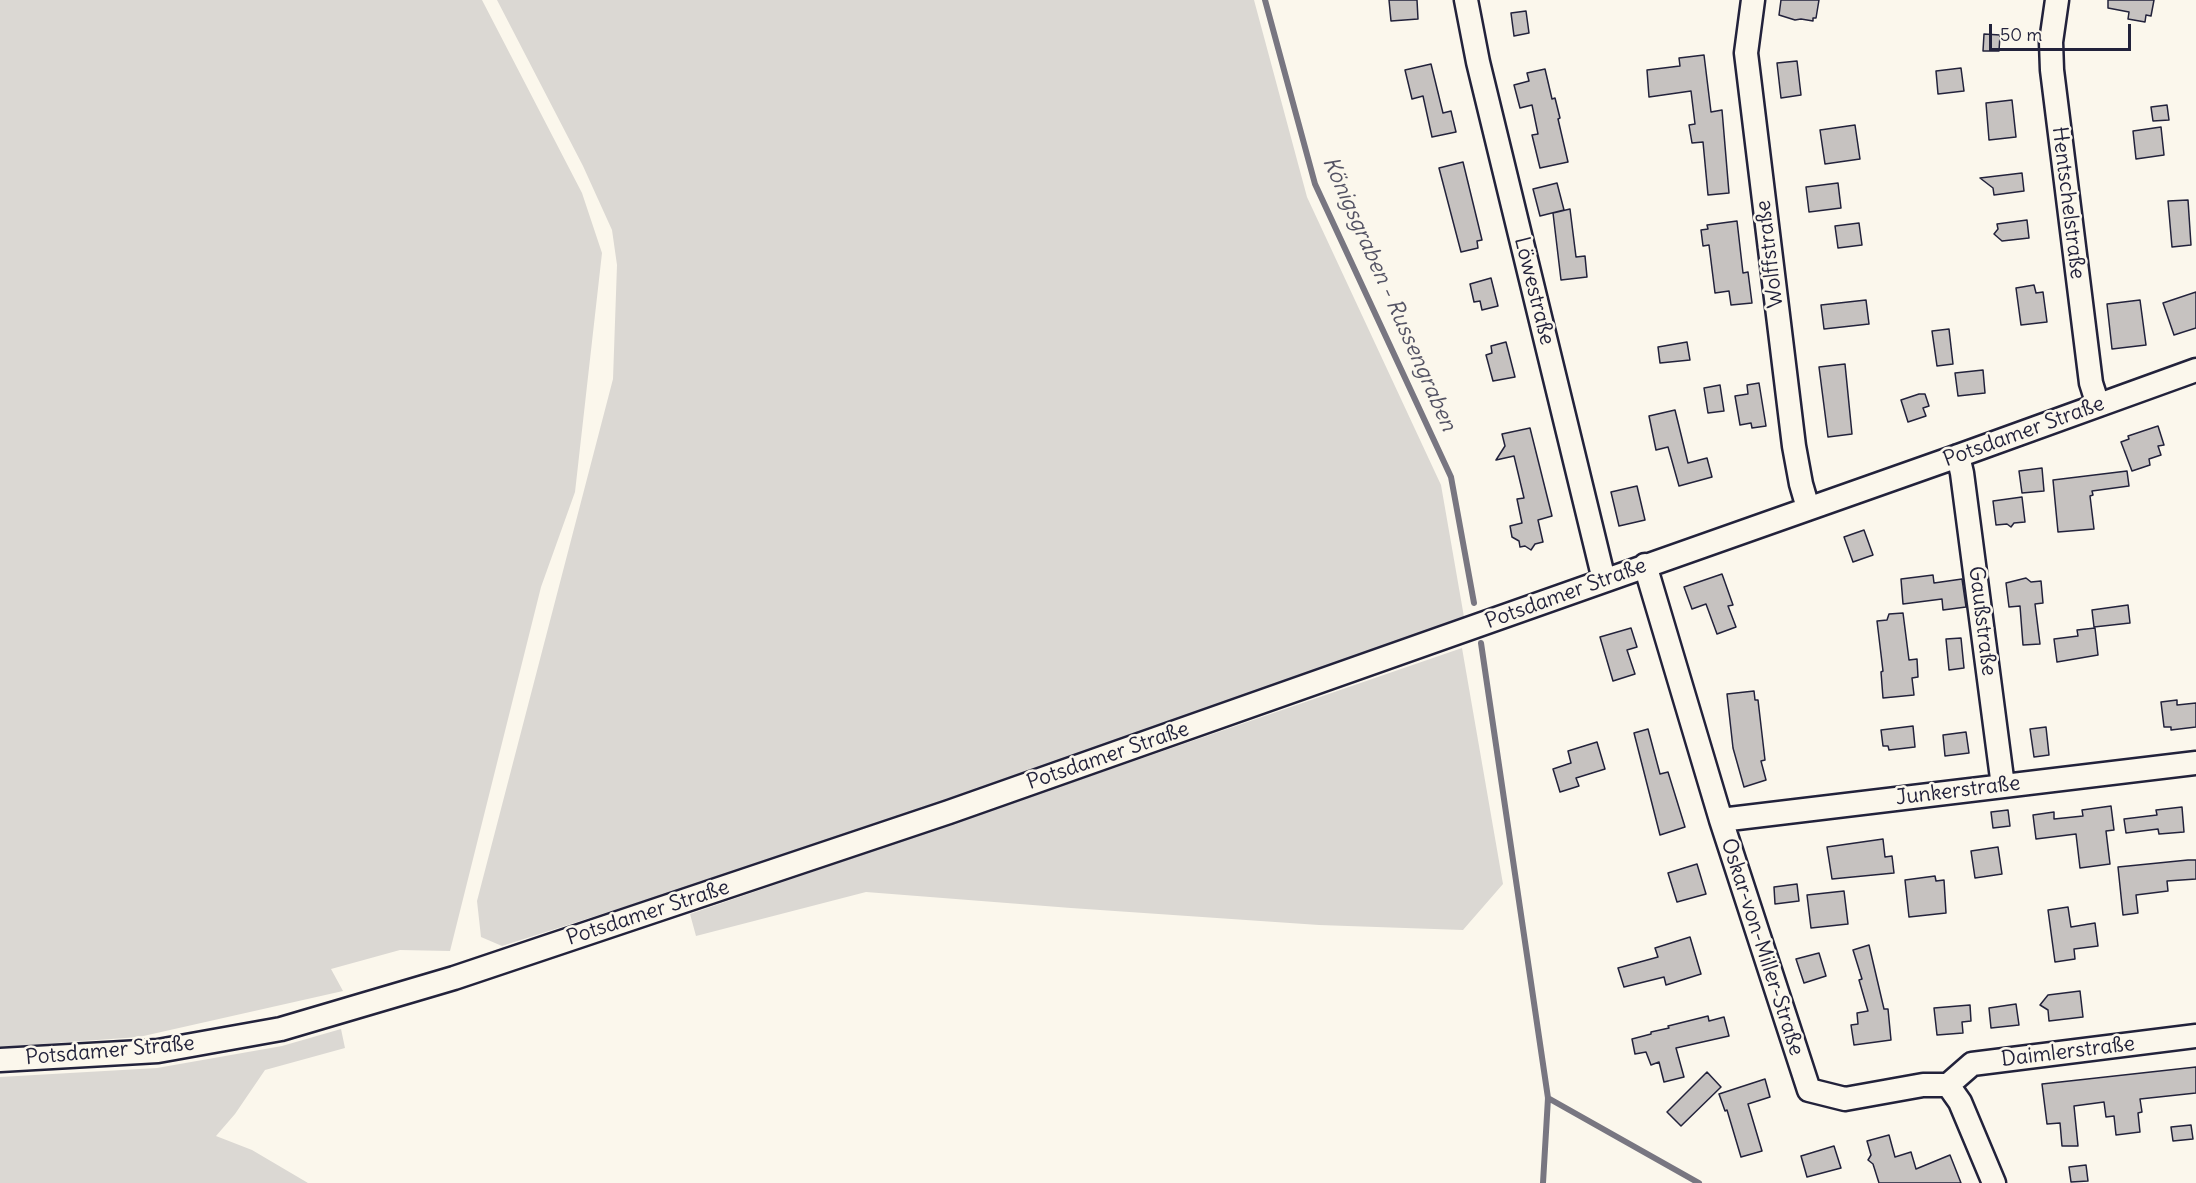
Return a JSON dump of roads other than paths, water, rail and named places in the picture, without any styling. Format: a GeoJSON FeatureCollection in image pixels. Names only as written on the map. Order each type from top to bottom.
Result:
{"type":"FeatureCollection","features":[{"type":"Feature","properties":{"kind":"street","name":"Löwestraße"},"geometry":{"type":"LineString","coordinates":[[1466,0],[1478,62],[1604,580]]}},
{"type":"Feature","properties":{"kind":"street","name":"Wolffstraße"},"geometry":{"type":"LineString","coordinates":[[1753,0],[1746,52],[1794,446],[1808,508]]}},
{"type":"Feature","properties":{"kind":"street","name":"Hentschelstraße"},"geometry":{"type":"LineString","coordinates":[[2057,0],[2051,42],[2052,70],[2091,383],[2098,405]]}},
{"type":"Feature","properties":{"kind":"street","name":"Potsdamer Straße"},"geometry":{"type":"LineString","coordinates":[[0,1060],[158,1051],[280,1029],[443,981],[949,812],[2196,370]]}},
{"type":"Feature","properties":{"kind":"street","name":"Gaußstraße"},"geometry":{"type":"LineString","coordinates":[[1958,456],[2003,786]]}},
{"type":"Feature","properties":{"kind":"street","name":"Oskar-von-Miller-Straße"},"geometry":{"type":"LineString","coordinates":[[1645,565],[1721,820],[1809,1090],[1845,1099],[1923,1085],[1948,1085]]}},
{"type":"Feature","properties":{"kind":"street","name":"Junkerstraße"},"geometry":{"type":"LineString","coordinates":[[1721,820],[2196,763]]}},
{"type":"Feature","properties":{"kind":"street","name":"Daimlerstraße"},"geometry":{"type":"LineString","coordinates":[[1948,1085],[1972,1064],[2196,1036]]}},
{"type":"Feature","properties":{"kind":"street"},"geometry":{"type":"LineString","coordinates":[[1948,1085],[1960,1102],[1994,1183]]}},
{"type":"Feature","properties":{"kind":"waterway","name":"Königsgraben - Russengraben"},"geometry":{"type":"LineString","coordinates":[[1265,0],[1315,184],[1451,477],[1474,603]]}},
{"type":"Feature","properties":{"kind":"waterway"},"geometry":{"type":"LineString","coordinates":[[1481,643],[1548,1098],[1543,1183]]}},
{"type":"Feature","properties":{"kind":"waterway"},"geometry":{"type":"LineString","coordinates":[[1548,1098],[1699,1183]]}}]}
